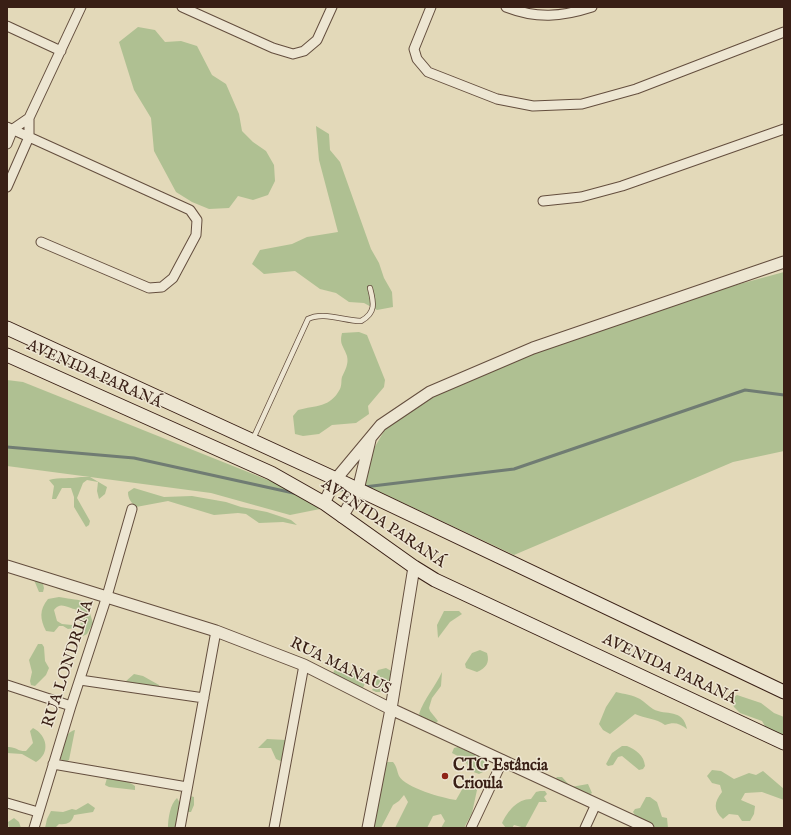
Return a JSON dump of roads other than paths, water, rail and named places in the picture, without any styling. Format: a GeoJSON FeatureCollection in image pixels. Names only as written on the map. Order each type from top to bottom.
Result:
{"type":"FeatureCollection","features":[{"type":"Feature","properties":{"kind":"main road","name":"AVENIDA PARANÁ"},"geometry":{"type":"LineString","coordinates":[[7,328],[336,479],[784,692]]}},
{"type":"Feature","properties":{"kind":"main road","name":"AVENIDA PARANÁ"},"geometry":{"type":"LineString","coordinates":[[7,355],[271,473],[320,501],[435,580],[784,743]]}},
{"type":"Feature","properties":{"kind":"street"},"geometry":{"type":"LineString","coordinates":[[7,187],[29,137],[29,118],[81,7]]}},
{"type":"Feature","properties":{"kind":"street"},"geometry":{"type":"LineString","coordinates":[[182,7],[273,48],[293,54],[304,51],[317,40],[332,7]]}},
{"type":"Feature","properties":{"kind":"street"},"geometry":{"type":"LineString","coordinates":[[431,7],[414,49],[417,59],[428,72],[497,99],[534,106],[582,104],[636,89],[784,32]]}},
{"type":"Feature","properties":{"kind":"street"},"geometry":{"type":"LineString","coordinates":[[506,7],[517,11],[542,15],[568,15],[592,7]]}},
{"type":"Feature","properties":{"kind":"street"},"geometry":{"type":"LineString","coordinates":[[7,26],[61,51]]}},
{"type":"Feature","properties":{"kind":"street"},"geometry":{"type":"LineString","coordinates":[[10,128],[29,118]]}},
{"type":"Feature","properties":{"kind":"street"},"geometry":{"type":"LineString","coordinates":[[10,128],[190,210],[197,220],[196,235],[173,278],[162,287],[149,288],[41,242]]}},
{"type":"Feature","properties":{"kind":"street"},"geometry":{"type":"LineString","coordinates":[[7,144],[10,128]]}},
{"type":"Feature","properties":{"kind":"street"},"geometry":{"type":"LineString","coordinates":[[543,201],[581,197],[622,186],[784,129]]}},
{"type":"Feature","properties":{"kind":"street"},"geometry":{"type":"LineString","coordinates":[[320,501],[381,424],[393,415],[437,389],[533,348],[784,262]]}},
{"type":"Feature","properties":{"kind":"street"},"geometry":{"type":"LineString","coordinates":[[342,517],[358,490],[370,437]]}},
{"type":"Feature","properties":{"kind":"street","name":"RUA LONDRINA"},"geometry":{"type":"LineString","coordinates":[[34,828],[71,706],[107,596],[132,509]]}},
{"type":"Feature","properties":{"kind":"street","name":"RUA MANAUS"},"geometry":{"type":"LineString","coordinates":[[7,566],[216,631],[304,665],[391,709],[648,828]]}},
{"type":"Feature","properties":{"kind":"street"},"geometry":{"type":"LineString","coordinates":[[368,828],[391,709],[414,567]]}},
{"type":"Feature","properties":{"kind":"street"},"geometry":{"type":"LineString","coordinates":[[180,828],[216,631]]}},
{"type":"Feature","properties":{"kind":"street"},"geometry":{"type":"LineString","coordinates":[[274,828],[304,665]]}},
{"type":"Feature","properties":{"kind":"street"},"geometry":{"type":"LineString","coordinates":[[80,680],[204,698]]}},
{"type":"Feature","properties":{"kind":"street"},"geometry":{"type":"LineString","coordinates":[[7,686],[71,706]]}},
{"type":"Feature","properties":{"kind":"street"},"geometry":{"type":"LineString","coordinates":[[471,828],[503,760]]}},
{"type":"Feature","properties":{"kind":"street"},"geometry":{"type":"LineString","coordinates":[[53,764],[187,787]]}},
{"type":"Feature","properties":{"kind":"street"},"geometry":{"type":"LineString","coordinates":[[7,803],[38,812]]}},
{"type":"Feature","properties":{"kind":"street"},"geometry":{"type":"LineString","coordinates":[[585,828],[596,804]]}},
{"type":"Feature","properties":{"kind":"lane"},"geometry":{"type":"LineString","coordinates":[[252,441],[308,319],[312,317],[328,316],[361,322],[371,314],[374,304],[370,288]]}},
{"type":"Feature","properties":{"kind":"waterway"},"geometry":{"type":"LineString","coordinates":[[364,487],[514,469],[745,390],[784,395]]}},
{"type":"Feature","properties":{"kind":"waterway"},"geometry":{"type":"LineString","coordinates":[[7,447],[134,458],[298,494]]}},
{"type":"Feature","properties":{"kind":"waterway"},"geometry":{"type":"LineString","coordinates":[[333,491],[347,489]]}},
{"type":"Feature","properties":{"kind":"place","name":"CTG Estância Crioula"},"geometry":{"type":"Point","coordinates":[445,776]}}]}
